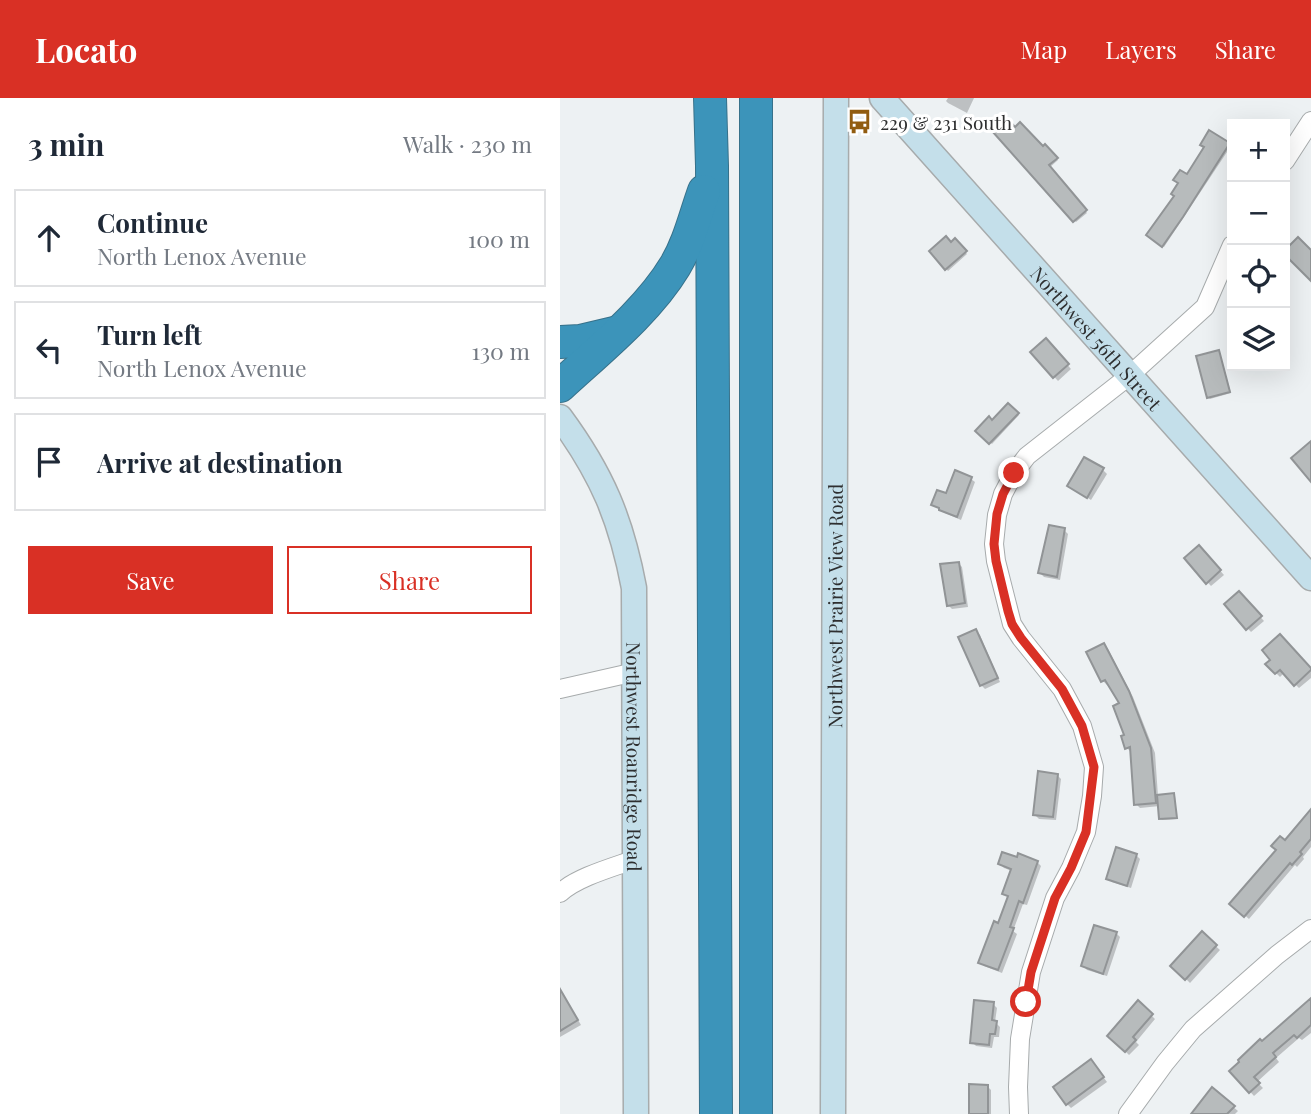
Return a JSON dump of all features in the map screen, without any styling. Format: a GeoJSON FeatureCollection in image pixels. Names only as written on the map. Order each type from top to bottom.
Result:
{"type":"FeatureCollection","features":[{"type":"Feature","properties":{"kind":"highway"},"geometry":{"type":"LineString","coordinates":[[710,105],[716,1114]]}},
{"type":"Feature","properties":{"kind":"highway"},"geometry":{"type":"LineString","coordinates":[[756,112],[756,1114]]}},
{"type":"Feature","properties":{"kind":"highway"},"geometry":{"type":"LineString","coordinates":[[560,386],[620,332],[676,265],[691,231],[712,166]]}},
{"type":"Feature","properties":{"kind":"highway"},"geometry":{"type":"LineString","coordinates":[[560,342],[580,341],[620,332]]}},
{"type":"Feature","properties":{"kind":"street","name":"Northwest Prairie View Road"},"geometry":{"type":"LineString","coordinates":[[833,1114],[836,98]]}},
{"type":"Feature","properties":{"kind":"street","name":"Northwest 56th Street"},"geometry":{"type":"LineString","coordinates":[[882,98],[1311,578]]}},
{"type":"Feature","properties":{"kind":"street"},"geometry":{"type":"LineString","coordinates":[[1290,153],[1311,121]]}},
{"type":"Feature","properties":{"kind":"street"},"geometry":{"type":"LineString","coordinates":[[1019,1114],[1020,1039],[1031,972],[1055,898],[1086,832],[1094,767],[1082,726],[1062,689],[1012,624],[996,561],[994,544],[997,514],[1003,494],[1027,456],[1129,376],[1205,307],[1227,256]]}},
{"type":"Feature","properties":{"kind":"street","name":"Northwest Roanridge Road"},"geometry":{"type":"LineString","coordinates":[[560,417],[590,461],[606,491],[619,523],[634,589],[636,1114]]}},
{"type":"Feature","properties":{"kind":"street"},"geometry":{"type":"LineString","coordinates":[[560,689],[635,672]]}},
{"type":"Feature","properties":{"kind":"street"},"geometry":{"type":"LineString","coordinates":[[560,893],[595,874],[636,859]]}},
{"type":"Feature","properties":{"kind":"street"},"geometry":{"type":"LineString","coordinates":[[1128,1114],[1193,1029],[1277,955],[1311,929]]}},
{"type":"Feature","properties":{"kind":"building"},"geometry":{"type":"Polygon","coordinates":[[[1006,117],[1015,127],[1020,122],[1058,158],[1049,165],[1087,210],[1073,222],[992,131],[1006,117]]]}},
{"type":"Feature","properties":{"kind":"building"},"geometry":{"type":"Polygon","coordinates":[[[1209,130],[1227,141],[1227,148],[1162,247],[1146,235],[1174,196],[1171,194],[1178,183],[1173,180],[1180,170],[1187,174],[1204,147],[1200,145],[1209,130]]]}},
{"type":"Feature","properties":{"kind":"building"},"geometry":{"type":"Polygon","coordinates":[[[946,236],[951,242],[955,238],[967,251],[945,270],[929,251],[946,236]]]}},
{"type":"Feature","properties":{"kind":"building"},"geometry":{"type":"Polygon","coordinates":[[[1298,237],[1311,250],[1311,281],[1290,260],[1290,245],[1298,237]]]}},
{"type":"Feature","properties":{"kind":"building"},"geometry":{"type":"Polygon","coordinates":[[[1046,338],[1069,364],[1053,378],[1030,352],[1046,338]]]}},
{"type":"Feature","properties":{"kind":"building"},"geometry":{"type":"Polygon","coordinates":[[[1219,350],[1230,392],[1207,398],[1196,356],[1219,350]]]}},
{"type":"Feature","properties":{"kind":"building"},"geometry":{"type":"Polygon","coordinates":[[[1008,403],[1019,413],[989,444],[975,431],[989,416],[992,420],[1008,403]]]}},
{"type":"Feature","properties":{"kind":"building"},"geometry":{"type":"Polygon","coordinates":[[[1311,441],[1311,482],[1291,458],[1311,441]]]}},
{"type":"Feature","properties":{"kind":"building"},"geometry":{"type":"Polygon","coordinates":[[[1084,457],[1104,468],[1087,498],[1067,486],[1084,457]]]}},
{"type":"Feature","properties":{"kind":"building"},"geometry":{"type":"Polygon","coordinates":[[[955,470],[972,477],[957,517],[931,505],[937,490],[946,493],[955,470]]]}},
{"type":"Feature","properties":{"kind":"building"},"geometry":{"type":"Polygon","coordinates":[[[1049,525],[1065,528],[1057,577],[1038,573],[1049,525]]]}},
{"type":"Feature","properties":{"kind":"building"},"geometry":{"type":"Polygon","coordinates":[[[1199,545],[1221,570],[1206,584],[1184,558],[1199,545]]]}},
{"type":"Feature","properties":{"kind":"building"},"geometry":{"type":"Polygon","coordinates":[[[959,562],[965,603],[947,606],[940,564],[959,562]]]}},
{"type":"Feature","properties":{"kind":"building"},"geometry":{"type":"Polygon","coordinates":[[[1239,591],[1262,616],[1246,630],[1224,604],[1239,591]]]}},
{"type":"Feature","properties":{"kind":"building"},"geometry":{"type":"Polygon","coordinates":[[[976,629],[998,678],[980,686],[958,637],[976,629]]]}},
{"type":"Feature","properties":{"kind":"building"},"geometry":{"type":"Polygon","coordinates":[[[1280,634],[1311,668],[1294,686],[1280,670],[1275,674],[1265,664],[1270,660],[1262,650],[1280,634]]]}},
{"type":"Feature","properties":{"kind":"building"},"geometry":{"type":"Polygon","coordinates":[[[1104,643],[1129,691],[1151,748],[1156,803],[1134,805],[1130,747],[1125,749],[1121,736],[1124,735],[1113,706],[1119,703],[1105,680],[1101,682],[1086,652],[1104,643]]]}},
{"type":"Feature","properties":{"kind":"building"},"geometry":{"type":"Polygon","coordinates":[[[1038,771],[1058,774],[1053,817],[1033,815],[1038,771]]]}},
{"type":"Feature","properties":{"kind":"building"},"geometry":{"type":"Polygon","coordinates":[[[1174,793],[1177,818],[1159,819],[1157,795],[1174,793]]]}},
{"type":"Feature","properties":{"kind":"building"},"geometry":{"type":"Polygon","coordinates":[[[1311,809],[1311,839],[1300,852],[1302,854],[1292,865],[1290,863],[1244,917],[1229,904],[1276,850],[1271,846],[1280,836],[1285,840],[1311,809]]]}},
{"type":"Feature","properties":{"kind":"building"},"geometry":{"type":"Polygon","coordinates":[[[1116,847],[1137,854],[1127,886],[1106,879],[1116,847]]]}},
{"type":"Feature","properties":{"kind":"building"},"geometry":{"type":"Polygon","coordinates":[[[1002,852],[1017,857],[1018,853],[1038,861],[1023,903],[1019,901],[1010,927],[1014,928],[998,970],[978,963],[994,921],[998,923],[1008,896],[1002,894],[1011,869],[998,864],[1002,852]]]}},
{"type":"Feature","properties":{"kind":"building"},"geometry":{"type":"Polygon","coordinates":[[[1094,925],[1117,932],[1103,974],[1081,966],[1094,925]]]}},
{"type":"Feature","properties":{"kind":"building"},"geometry":{"type":"Polygon","coordinates":[[[1202,931],[1217,945],[1185,980],[1170,966],[1202,931]]]}},
{"type":"Feature","properties":{"kind":"building"},"geometry":{"type":"Polygon","coordinates":[[[560,989],[578,1020],[560,1031],[560,989]]]}},
{"type":"Feature","properties":{"kind":"building"},"geometry":{"type":"Polygon","coordinates":[[[1311,998],[1311,1025],[1297,1038],[1294,1035],[1273,1053],[1276,1057],[1254,1077],[1260,1083],[1249,1093],[1229,1071],[1260,1039],[1262,1041],[1311,998]]]}},
{"type":"Feature","properties":{"kind":"building"},"geometry":{"type":"Polygon","coordinates":[[[974,1000],[994,1002],[992,1020],[997,1021],[995,1034],[990,1034],[989,1045],[970,1043],[974,1000]]]}},
{"type":"Feature","properties":{"kind":"building"},"geometry":{"type":"Polygon","coordinates":[[[1138,1000],[1153,1014],[1133,1037],[1136,1040],[1125,1052],[1107,1036],[1138,1000]]]}},
{"type":"Feature","properties":{"kind":"building"},"geometry":{"type":"Polygon","coordinates":[[[1091,1059],[1104,1077],[1066,1105],[1053,1087],[1091,1059]]]}},
{"type":"Feature","properties":{"kind":"building"},"geometry":{"type":"Polygon","coordinates":[[[969,1084],[988,1085],[988,1114],[969,1114],[969,1084]]]}},
{"type":"Feature","properties":{"kind":"building"},"geometry":{"type":"Polygon","coordinates":[[[1212,1087],[1235,1106],[1227,1114],[1191,1114],[1212,1087]]]}},
{"type":"Feature","properties":{"kind":"place","name":"229 & 231 South"},"geometry":{"type":"Point","coordinates":[860,122]}},
{"type":"Feature","properties":{"kind":"route"},"geometry":{"type":"LineString","coordinates":[[1014,473],[1003,494],[997,514],[994,544],[1008,611],[1021,638],[1062,689],[1082,726],[1094,767],[1086,832],[1055,898],[1031,972],[1026,1002]]}}]}
